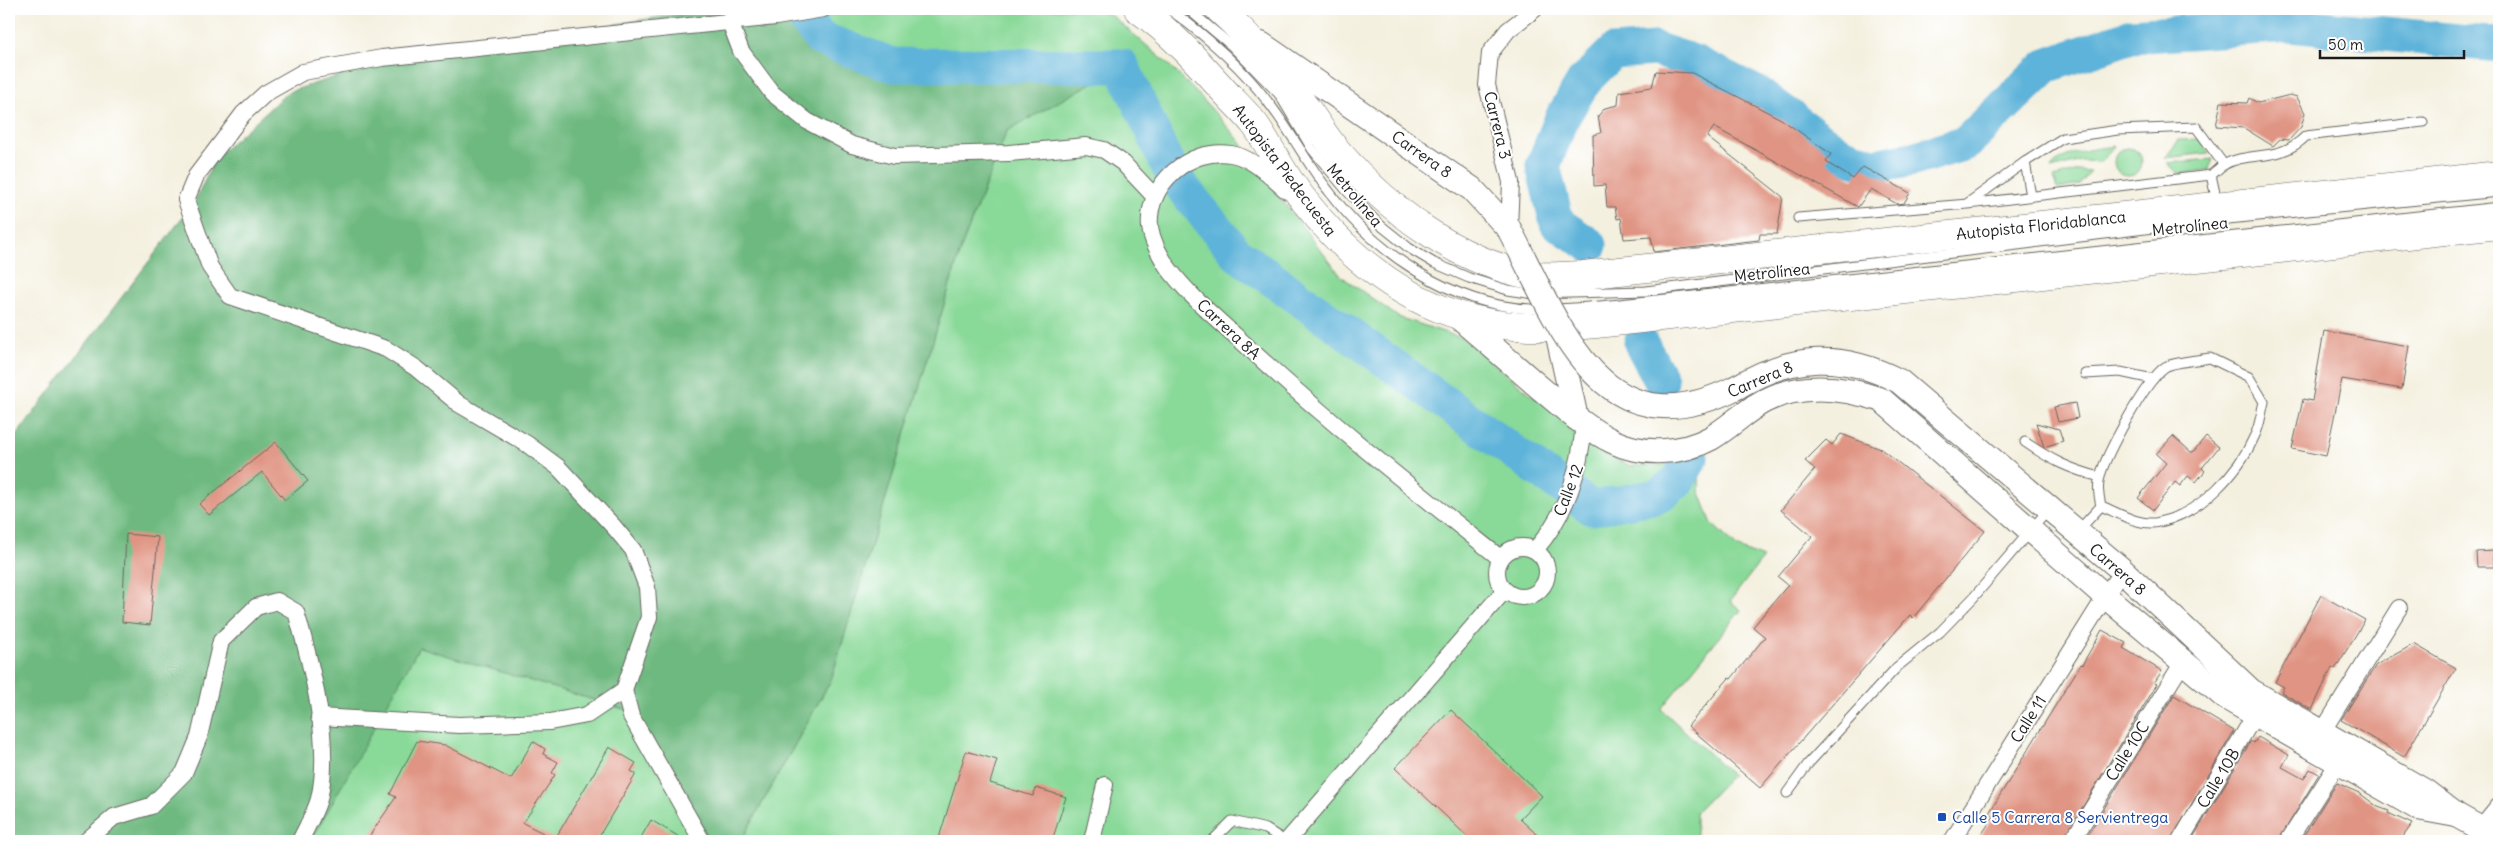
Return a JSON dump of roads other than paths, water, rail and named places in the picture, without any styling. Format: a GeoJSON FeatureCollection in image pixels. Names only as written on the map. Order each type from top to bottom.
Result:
{"type":"FeatureCollection","features":[{"type":"Feature","properties":{"kind":"highway","name":"Autopista Piedecuesta"},"geometry":{"type":"LineString","coordinates":[[1138,9],[1169,33],[1199,62],[1256,126],[1289,180],[1312,211],[1340,244],[1377,276],[1420,301],[1456,315],[1512,326],[1556,327],[1594,315]]}},
{"type":"Feature","properties":{"kind":"highway"},"geometry":{"type":"LineString","coordinates":[[1220,9],[1248,35],[1337,151],[1382,197],[1416,223],[1446,242],[1506,268],[1532,276],[1586,284]]}},
{"type":"Feature","properties":{"kind":"highway","name":"Autopista Floridablanca"},"geometry":{"type":"LineString","coordinates":[[1586,284],[1645,279],[2217,206],[2499,175]]}},
{"type":"Feature","properties":{"kind":"highway"},"geometry":{"type":"LineString","coordinates":[[1594,315],[2499,225]]}},
{"type":"Feature","properties":{"kind":"main road","name":"Carrera 8"},"geometry":{"type":"LineString","coordinates":[[1248,35],[1472,189],[1509,229],[1574,350],[1598,379],[1613,390],[1648,404],[1668,406],[1690,405],[1712,400],[1785,364],[1810,360],[1834,360],[1862,365],[1899,381],[2076,533],[2122,570],[2251,691],[2426,792],[2456,815],[2490,833]]}},
{"type":"Feature","properties":{"kind":"main road","name":"Carrera 8"},"geometry":{"type":"LineString","coordinates":[[1456,315],[1584,423],[1613,441],[1629,447],[1662,452],[1687,448],[1711,438],[1765,401],[1796,390],[1826,387],[1854,390],[1882,400],[2105,596],[2225,697],[2418,808],[2456,815]]}},
{"type":"Feature","properties":{"kind":"main road"},"geometry":{"type":"LineString","coordinates":[[1556,327],[1584,423]]}},
{"type":"Feature","properties":{"kind":"main road"},"geometry":{"type":"LineString","coordinates":[[1765,401],[1834,360]]}},
{"type":"Feature","properties":{"kind":"street"},"geometry":{"type":"LineString","coordinates":[[702,841],[631,716],[624,690],[649,617],[647,587],[633,550],[591,500],[550,461],[527,444],[459,404],[416,368],[386,349],[230,296],[210,267],[186,200],[196,176],[243,114],[266,93],[304,72],[382,58],[776,17],[823,9]]}},
{"type":"Feature","properties":{"kind":"street","name":"Carrera 3"},"geometry":{"type":"LineString","coordinates":[[1509,229],[1512,182],[1487,85],[1490,53],[1508,30],[1535,9]]}},
{"type":"Feature","properties":{"kind":"street"},"geometry":{"type":"LineString","coordinates":[[730,22],[741,51],[772,93],[807,121],[852,145],[894,156],[1009,152],[1086,146],[1104,150],[1124,163],[1155,197]]}},
{"type":"Feature","properties":{"kind":"street","name":"Carrera 8A"},"geometry":{"type":"LineString","coordinates":[[1312,211],[1254,163],[1232,154],[1217,153],[1189,160],[1165,179],[1155,197],[1150,226],[1156,249],[1168,267],[1196,299],[1285,381],[1500,558]]}},
{"type":"Feature","properties":{"kind":"street","name":"Calle 12"},"geometry":{"type":"LineString","coordinates":[[1535,550],[1550,532],[1563,511],[1582,454],[1584,423]]}},
{"type":"Feature","properties":{"kind":"street"},"geometry":{"type":"LineString","coordinates":[[1528,547],[1535,550],[1546,563],[1547,571],[1542,587],[1536,593],[1520,597],[1504,591],[1496,576],[1500,558],[1512,548],[1528,547]]}},
{"type":"Feature","properties":{"kind":"street","name":"Calle 11"},"geometry":{"type":"LineString","coordinates":[[1958,839],[2122,570]]}},
{"type":"Feature","properties":{"kind":"street"},"geometry":{"type":"LineString","coordinates":[[1286,841],[1504,591]]}},
{"type":"Feature","properties":{"kind":"street"},"geometry":{"type":"LineString","coordinates":[[86,841],[114,817],[151,806],[184,773],[199,738],[221,641],[256,607],[277,601],[296,612],[306,646],[325,748],[319,800],[300,841]]}},
{"type":"Feature","properties":{"kind":"street"},"geometry":{"type":"LineString","coordinates":[[2322,732],[2399,608]]}},
{"type":"Feature","properties":{"kind":"street","name":"Calle 10C"},"geometry":{"type":"LineString","coordinates":[[2072,841],[2183,662]]}},
{"type":"Feature","properties":{"kind":"street"},"geometry":{"type":"LineString","coordinates":[[319,717],[459,725],[550,722],[587,715],[624,690]]}},
{"type":"Feature","properties":{"kind":"street","name":"Calle 10B"},"geometry":{"type":"LineString","coordinates":[[2180,841],[2255,715]]}},
{"type":"Feature","properties":{"kind":"street"},"geometry":{"type":"LineString","coordinates":[[2292,840],[2338,762]]}},
{"type":"Feature","properties":{"kind":"street"},"geometry":{"type":"LineString","coordinates":[[1092,841],[1105,785]]}},
{"type":"Feature","properties":{"kind":"street"},"geometry":{"type":"LineString","coordinates":[[2490,833],[2499,806]]}},
{"type":"Feature","properties":{"kind":"lane","name":"Metrolínea"},"geometry":{"type":"LineString","coordinates":[[1169,9],[1224,54],[1268,101],[1328,190],[1357,225],[1407,266],[1460,292],[1490,302],[1530,309],[1594,315]]}},
{"type":"Feature","properties":{"kind":"lane","name":"Metrolínea"},"geometry":{"type":"LineString","coordinates":[[1188,9],[1232,46],[1279,94],[1312,149],[1347,191],[1379,224],[1409,248],[1469,278],[1508,290],[1534,294],[1586,284]]}},
{"type":"Feature","properties":{"kind":"lane"},"geometry":{"type":"LineString","coordinates":[[1798,218],[1968,204],[2211,175],[2224,165],[2274,154],[2295,146],[2306,136],[2424,122]]}},
{"type":"Feature","properties":{"kind":"lane"},"geometry":{"type":"LineString","coordinates":[[1968,204],[2025,162],[2063,138],[2118,130],[2196,128],[2224,165]]}},
{"type":"Feature","properties":{"kind":"lane"},"geometry":{"type":"LineString","coordinates":[[2025,162],[2031,196]]}},
{"type":"Feature","properties":{"kind":"lane"},"geometry":{"type":"LineString","coordinates":[[2211,175],[2217,206]]}},
{"type":"Feature","properties":{"kind":"lane","name":"Metrolínea"},"geometry":{"type":"LineString","coordinates":[[1645,279],[2499,192]]}},
{"type":"Feature","properties":{"kind":"lane","name":"Metrolínea"},"geometry":{"type":"LineString","coordinates":[[1651,309],[2499,207]]}},
{"type":"Feature","properties":{"kind":"lane"},"geometry":{"type":"LineString","coordinates":[[2210,358],[2249,377],[2260,391],[2264,402],[2256,435],[2235,469],[2198,506],[2159,523],[2136,521],[2101,506],[2098,490],[2100,477],[2110,452],[2153,378],[2166,366],[2210,358]]}},
{"type":"Feature","properties":{"kind":"lane"},"geometry":{"type":"LineString","coordinates":[[2085,374],[2120,372],[2153,378]]}},
{"type":"Feature","properties":{"kind":"lane"},"geometry":{"type":"LineString","coordinates":[[2025,442],[2051,460],[2073,470],[2100,477]]}},
{"type":"Feature","properties":{"kind":"lane"},"geometry":{"type":"LineString","coordinates":[[2076,533],[2101,506]]}},
{"type":"Feature","properties":{"kind":"lane"},"geometry":{"type":"LineString","coordinates":[[1788,794],[1808,764],[1897,667],[1940,632],[2032,531],[2049,509]]}},
{"type":"Feature","properties":{"kind":"lane"},"geometry":{"type":"LineString","coordinates":[[1212,841],[1232,821],[1266,829],[1286,841]]}},
{"type":"Feature","properties":{"kind":"waterway"},"geometry":{"type":"LineString","coordinates":[[797,9],[821,39],[893,65],[1122,66],[1173,176],[1237,254],[1592,508],[1658,496],[1678,481],[1691,458]]}},
{"type":"Feature","properties":{"kind":"waterway"},"geometry":{"type":"LineString","coordinates":[[1590,245],[1557,223],[1543,166],[1562,118],[1584,81],[1613,52],[1655,49],[1694,62],[1762,96],[1839,153],[1874,166],[1913,159],[1966,143],[2046,66],[2131,36],[2290,25],[2499,45]]}},
{"type":"Feature","properties":{"kind":"waterway"},"geometry":{"type":"LineString","coordinates":[[1641,343],[1661,380]]}},
{"type":"Feature","properties":{"kind":"place","name":"Calle 5 Carrera 8 Servientrega"},"geometry":{"type":"Point","coordinates":[1942,817]}}]}
